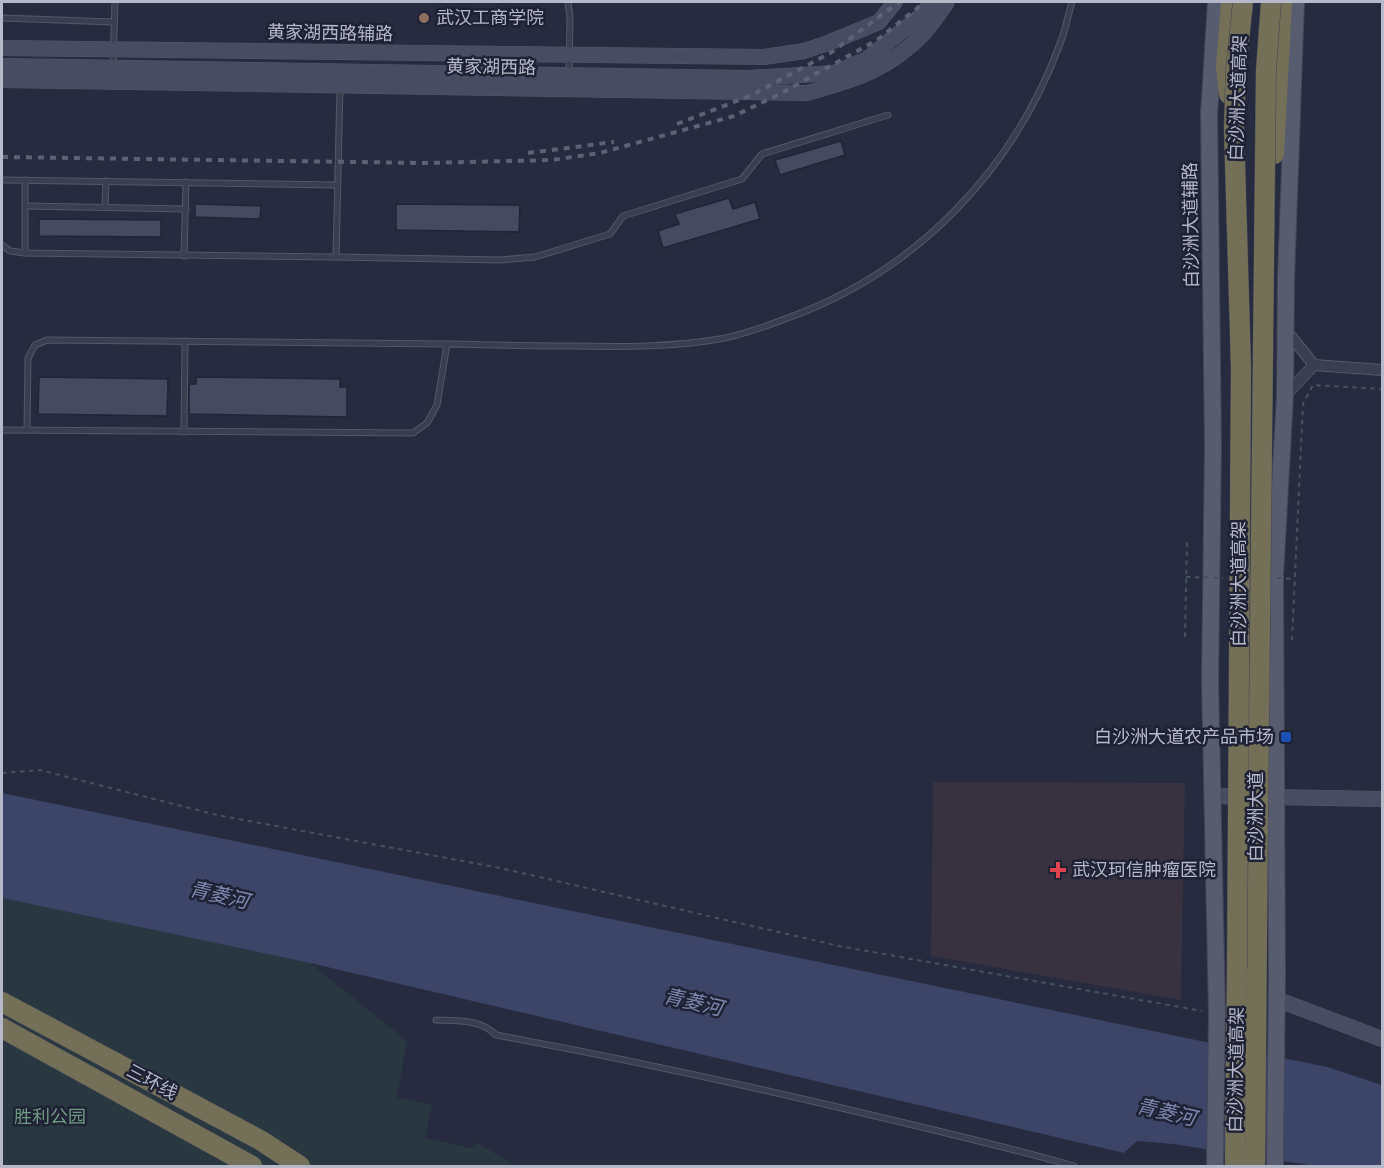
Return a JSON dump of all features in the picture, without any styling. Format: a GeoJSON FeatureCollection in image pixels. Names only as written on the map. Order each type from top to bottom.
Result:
{"type":"FeatureCollection","features":[{"type":"Feature","properties":{"kind":"highway"},"geometry":{"type":"LineString","coordinates":[[1231,2],[1226,67],[1234,128]]}},
{"type":"Feature","properties":{"kind":"highway","name":"白沙洲大道高架"},"geometry":{"type":"LineString","coordinates":[[1235,1167],[1241,368],[1234,128],[1236,69],[1243,2]]}},
{"type":"Feature","properties":{"kind":"highway","name":"白沙洲大道高架"},"geometry":{"type":"LineString","coordinates":[[1255,1167],[1266,71],[1271,2]]}},
{"type":"Feature","properties":{"kind":"highway"},"geometry":{"type":"LineString","coordinates":[[1262,369],[1282,2]]}},
{"type":"Feature","properties":{"kind":"highway","name":"三环线"},"geometry":{"type":"LineString","coordinates":[[2,1002],[260,1140],[300,1167]]}},
{"type":"Feature","properties":{"kind":"highway","name":"三环线"},"geometry":{"type":"LineString","coordinates":[[2,1028],[252,1167]]}},
{"type":"Feature","properties":{"kind":"main road","name":"黄家湖西路辅路"},"geometry":{"type":"LineString","coordinates":[[2,48],[764,57],[804,51],[879,22],[895,2]]}},
{"type":"Feature","properties":{"kind":"main road","name":"黄家湖西路"},"geometry":{"type":"LineString","coordinates":[[2,80],[113,74],[748,78],[834,72],[867,59],[922,15],[932,2]]}},
{"type":"Feature","properties":{"kind":"main road","name":"黄家湖西路"},"geometry":{"type":"LineString","coordinates":[[2,66],[113,74],[340,84],[807,93],[854,80],[895,59],[927,31],[946,2]]}},
{"type":"Feature","properties":{"kind":"main road","name":"白沙洲大道辅路"},"geometry":{"type":"LineString","coordinates":[[1212,796],[1210,681],[1213,447],[1209,114],[1216,2]]}},
{"type":"Feature","properties":{"kind":"main road"},"geometry":{"type":"LineString","coordinates":[[1285,396],[1286,278],[1296,2]]}},
{"type":"Feature","properties":{"kind":"main road","name":"白沙洲大道"},"geometry":{"type":"LineString","coordinates":[[1275,1167],[1275,576],[1285,396]]}},
{"type":"Feature","properties":{"kind":"main road"},"geometry":{"type":"LineString","coordinates":[[1215,1165],[1217,1019],[1212,796],[1383,799]]}},
{"type":"Feature","properties":{"kind":"main road"},"geometry":{"type":"LineString","coordinates":[[1276,999],[1383,1039]]}},
{"type":"Feature","properties":{"kind":"street"},"geometry":{"type":"LineString","coordinates":[[1286,330],[1314,365],[1383,370]]}},
{"type":"Feature","properties":{"kind":"street"},"geometry":{"type":"LineString","coordinates":[[1285,396],[1314,365]]}},
{"type":"Feature","properties":{"kind":"lane"},"geometry":{"type":"LineString","coordinates":[[113,74],[115,2]]}},
{"type":"Feature","properties":{"kind":"lane"},"geometry":{"type":"LineString","coordinates":[[568,2],[569,76]]}},
{"type":"Feature","properties":{"kind":"lane"},"geometry":{"type":"LineString","coordinates":[[27,430],[28,358],[35,345],[47,340],[635,347],[721,339],[813,309],[898,261],[945,223],[990,170],[1015,134],[1040,89],[1061,41],[1072,2]]}},
{"type":"Feature","properties":{"kind":"lane"},"geometry":{"type":"LineString","coordinates":[[2,18],[114,22]]}},
{"type":"Feature","properties":{"kind":"lane"},"geometry":{"type":"LineString","coordinates":[[336,257],[340,84]]}},
{"type":"Feature","properties":{"kind":"lane"},"geometry":{"type":"LineString","coordinates":[[2,245],[10,250],[25,253],[500,260],[535,257],[610,234],[623,216],[742,179],[762,154],[888,115]]}},
{"type":"Feature","properties":{"kind":"lane"},"geometry":{"type":"LineString","coordinates":[[2,180],[338,184]]}},
{"type":"Feature","properties":{"kind":"lane"},"geometry":{"type":"LineString","coordinates":[[25,180],[25,253]]}},
{"type":"Feature","properties":{"kind":"lane"},"geometry":{"type":"LineString","coordinates":[[105,207],[106,182]]}},
{"type":"Feature","properties":{"kind":"lane"},"geometry":{"type":"LineString","coordinates":[[184,256],[186,183]]}},
{"type":"Feature","properties":{"kind":"lane"},"geometry":{"type":"LineString","coordinates":[[25,206],[186,209]]}},
{"type":"Feature","properties":{"kind":"lane"},"geometry":{"type":"LineString","coordinates":[[184,432],[185,341]]}},
{"type":"Feature","properties":{"kind":"lane"},"geometry":{"type":"LineString","coordinates":[[2,430],[413,433],[427,423],[437,405],[447,344]]}},
{"type":"Feature","properties":{"kind":"lane"},"geometry":{"type":"LineString","coordinates":[[436,1020],[469,1021],[489,1027],[496,1035],[598,1053],[806,1099],[1024,1152],[1074,1167]]}},
{"type":"Feature","properties":{"kind":"path"},"geometry":{"type":"LineString","coordinates":[[1292,640],[1304,404],[1313,385],[1383,389]]}},
{"type":"Feature","properties":{"kind":"path"},"geometry":{"type":"LineString","coordinates":[[1185,637],[1187,540]]}},
{"type":"Feature","properties":{"kind":"path"},"geometry":{"type":"LineString","coordinates":[[2,773],[40,770],[217,815],[500,868],[838,946],[1217,1019]]}},
{"type":"Feature","properties":{"kind":"shaded area","name":"武汉珂信肿瘤医院"},"geometry":{"type":"Polygon","coordinates":[[[933,782],[1185,783],[1181,1000],[931,956],[933,782]]]}},
{"type":"Feature","properties":{"kind":"green space","name":"胜利公园"},"geometry":{"type":"Polygon","coordinates":[[[2,898],[310,963],[407,1041],[397,1097],[432,1105],[425,1138],[471,1148],[478,1143],[516,1166],[2,1166],[2,898]]]}},
{"type":"Feature","properties":{"kind":"water","name":"青菱河"},"geometry":{"type":"Polygon","coordinates":[[[2,793],[1327,1067],[1382,1085],[1382,1166],[1316,1166],[1173,1144],[1137,1141],[1124,1153],[310,963],[2,898],[2,793]]]}},
{"type":"Feature","properties":{"kind":"building"},"geometry":{"type":"Polygon","coordinates":[[[841,141],[845,155],[780,175],[775,160],[841,141]]]}},
{"type":"Feature","properties":{"kind":"building"},"geometry":{"type":"Polygon","coordinates":[[[729,198],[733,209],[755,202],[760,219],[663,248],[658,231],[679,224],[675,214],[729,198]]]}},
{"type":"Feature","properties":{"kind":"building"},"geometry":{"type":"Polygon","coordinates":[[[195,204],[261,206],[260,219],[195,217],[195,204]]]}},
{"type":"Feature","properties":{"kind":"building"},"geometry":{"type":"Polygon","coordinates":[[[396,204],[520,205],[519,232],[396,230],[396,204]]]}},
{"type":"Feature","properties":{"kind":"building"},"geometry":{"type":"Polygon","coordinates":[[[39,219],[161,220],[161,237],[39,236],[39,219]]]}},
{"type":"Feature","properties":{"kind":"building"},"geometry":{"type":"Polygon","coordinates":[[[39,377],[168,379],[167,416],[38,414],[39,377]]]}},
{"type":"Feature","properties":{"kind":"building"},"geometry":{"type":"Polygon","coordinates":[[[196,377],[340,379],[340,387],[347,387],[347,417],[189,414],[189,384],[196,384],[196,377]]]}},
{"type":"Feature","properties":{"kind":"railway"},"geometry":{"type":"LineString","coordinates":[[677,124],[752,95],[832,52],[899,2]]}},
{"type":"Feature","properties":{"kind":"railway"},"geometry":{"type":"LineString","coordinates":[[2,157],[424,163],[552,160],[600,153],[734,116],[780,94],[877,40],[925,2]]}},
{"type":"Feature","properties":{"kind":"railway"},"geometry":{"type":"LineString","coordinates":[[528,153],[614,142]]}},
{"type":"Feature","properties":{"kind":"place","name":"武汉工商学院"},"geometry":{"type":"Point","coordinates":[424,18]}},
{"type":"Feature","properties":{"kind":"place","name":"白沙洲大道农产品市场"},"geometry":{"type":"Point","coordinates":[1286,737]}},
{"type":"Feature","properties":{"kind":"place","name":"武汉珂信肿瘤医院"},"geometry":{"type":"Point","coordinates":[1058,870]}}]}
